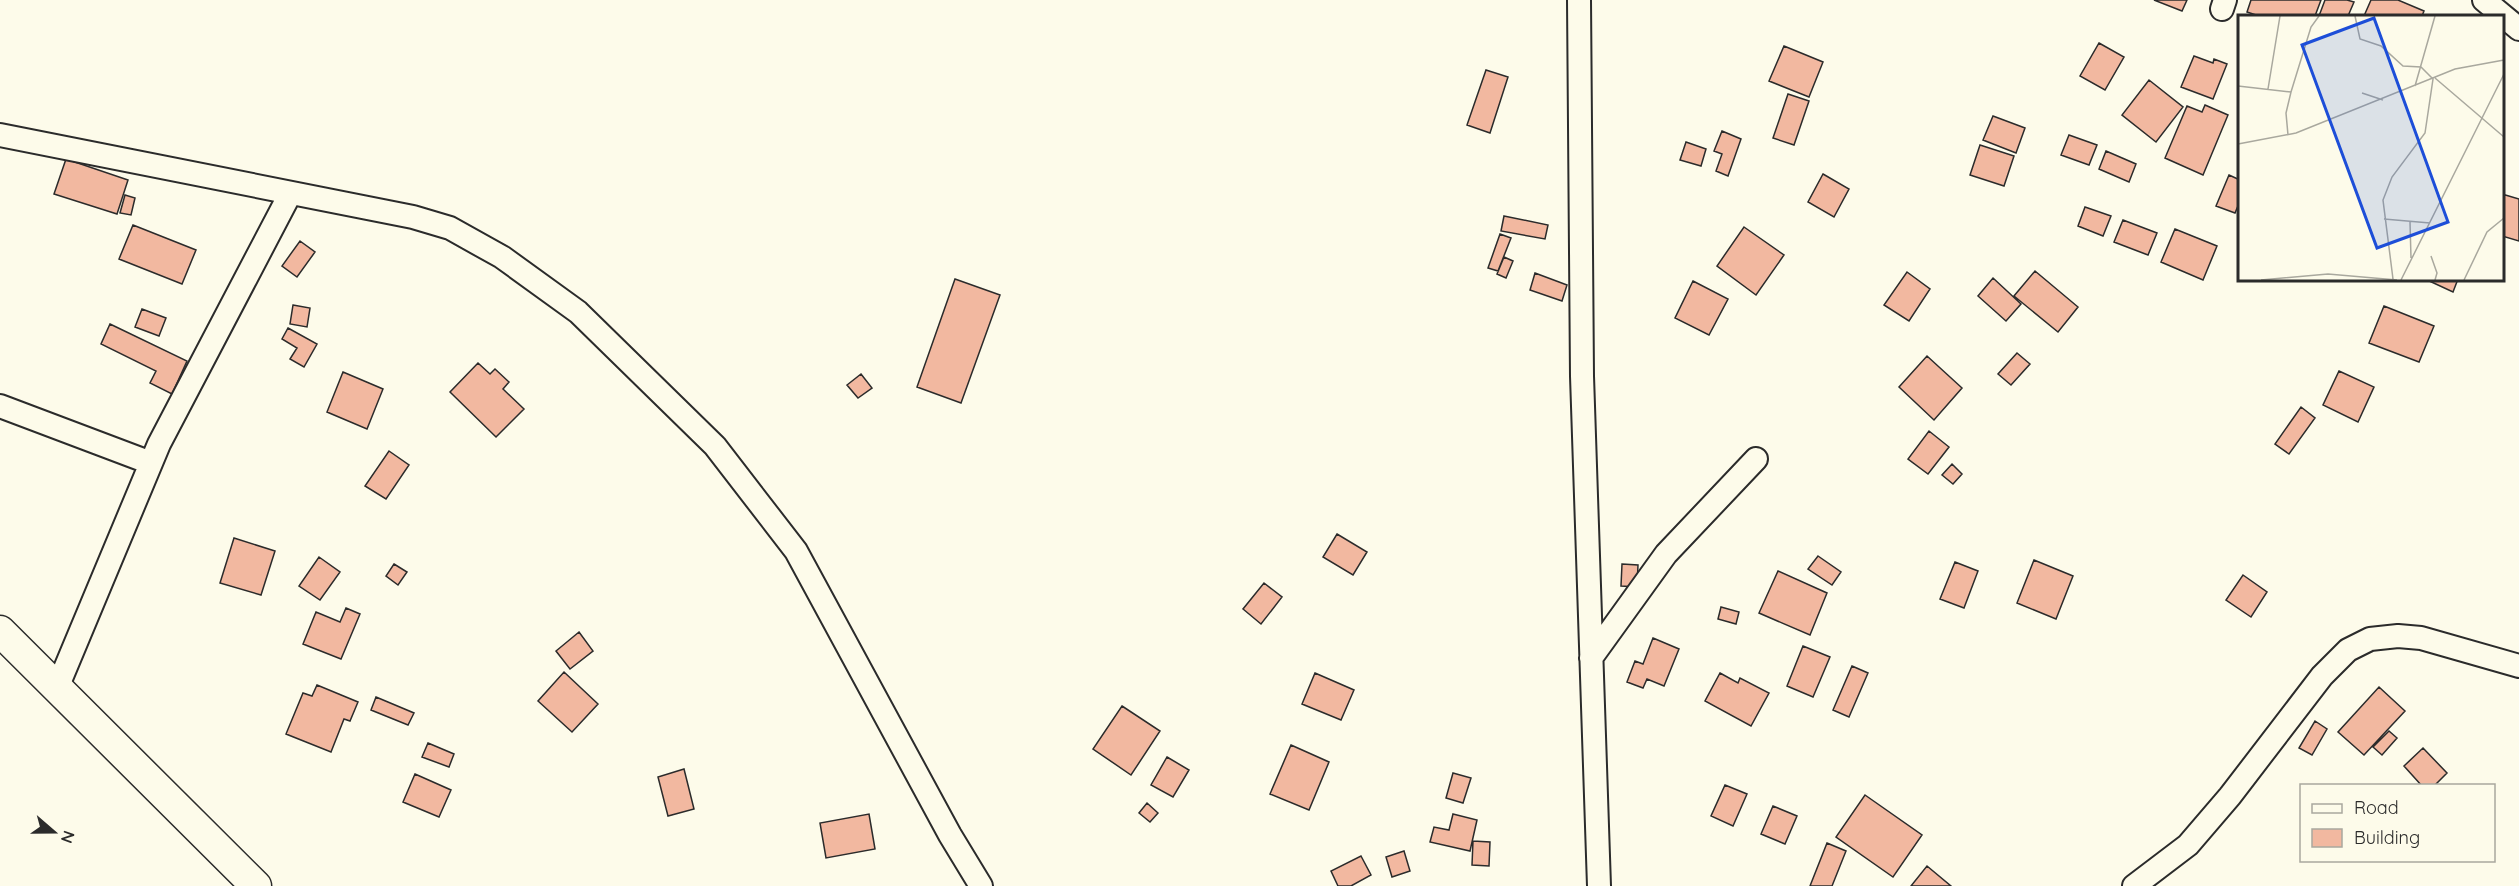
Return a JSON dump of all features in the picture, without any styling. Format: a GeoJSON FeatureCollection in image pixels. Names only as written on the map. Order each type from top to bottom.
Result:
{"type":"FeatureCollection","features":[{"type":"Feature","properties":{"kind":"main road"},"geometry":{"type":"LineString","coordinates":[[0,631],[256,886]]}},
{"type":"Feature","properties":{"kind":"street"},"geometry":{"type":"LineString","coordinates":[[1579,0],[1582,376],[1599,886]]}},
{"type":"Feature","properties":{"kind":"street"},"geometry":{"type":"LineString","coordinates":[[2484,0],[2502,15]]}},
{"type":"Feature","properties":{"kind":"street"},"geometry":{"type":"LineString","coordinates":[[2504,17],[2519,30]]}},
{"type":"Feature","properties":{"kind":"street"},"geometry":{"type":"LineString","coordinates":[[0,135],[413,217],[450,228],[502,257],[578,312],[716,446],[795,551],[950,835],[981,886]]}},
{"type":"Feature","properties":{"kind":"street"},"geometry":{"type":"LineString","coordinates":[[57,688],[151,463],[290,194]]}},
{"type":"Feature","properties":{"kind":"street"},"geometry":{"type":"LineString","coordinates":[[0,406],[151,463]]}},
{"type":"Feature","properties":{"kind":"street"},"geometry":{"type":"LineString","coordinates":[[1592,658],[1666,554],[1756,459]]}},
{"type":"Feature","properties":{"kind":"street"},"geometry":{"type":"LineString","coordinates":[[2134,886],[2188,845],[2230,796],[2322,676],[2348,650],[2370,639],[2398,636],[2421,638],[2519,666]]}},
{"type":"Feature","properties":{"kind":"building"},"geometry":{"type":"Polygon","coordinates":[[[2154,0],[2187,0],[2182,11],[2154,0]]]}},
{"type":"Feature","properties":{"kind":"building"},"geometry":{"type":"Polygon","coordinates":[[[2251,0],[2321,0],[2315,15],[2256,15],[2247,12],[2251,0]]]}},
{"type":"Feature","properties":{"kind":"building"},"geometry":{"type":"Polygon","coordinates":[[[2325,0],[2354,2],[2348,15],[2319,15],[2325,0]]]}},
{"type":"Feature","properties":{"kind":"building"},"geometry":{"type":"Polygon","coordinates":[[[2371,0],[2398,0],[2424,11],[2422,15],[2364,15],[2371,0]]]}},
{"type":"Feature","properties":{"kind":"building"},"geometry":{"type":"Polygon","coordinates":[[[2099,43],[2124,57],[2105,90],[2080,76],[2099,43]]]}},
{"type":"Feature","properties":{"kind":"building"},"geometry":{"type":"Polygon","coordinates":[[[1784,46],[1823,62],[1809,97],[1769,81],[1784,46]]]}},
{"type":"Feature","properties":{"kind":"building"},"geometry":{"type":"Polygon","coordinates":[[[2194,56],[2213,63],[2214,59],[2227,64],[2213,99],[2181,87],[2194,56]]]}},
{"type":"Feature","properties":{"kind":"building"},"geometry":{"type":"Polygon","coordinates":[[[1486,70],[1508,77],[1490,133],[1467,125],[1486,70]]]}},
{"type":"Feature","properties":{"kind":"building"},"geometry":{"type":"Polygon","coordinates":[[[2149,80],[2183,107],[2156,142],[2122,115],[2149,80]]]}},
{"type":"Feature","properties":{"kind":"building"},"geometry":{"type":"Polygon","coordinates":[[[1788,94],[1809,101],[1794,145],[1773,138],[1788,94]]]}},
{"type":"Feature","properties":{"kind":"building"},"geometry":{"type":"Polygon","coordinates":[[[2205,105],[2228,115],[2203,175],[2165,158],[2187,106],[2202,112],[2205,105]]]}},
{"type":"Feature","properties":{"kind":"building"},"geometry":{"type":"Polygon","coordinates":[[[1993,116],[2025,128],[2016,153],[1983,140],[1993,116]]]}},
{"type":"Feature","properties":{"kind":"building"},"geometry":{"type":"Polygon","coordinates":[[[1722,131],[1741,139],[1728,176],[1716,171],[1722,154],[1714,151],[1722,131]]]}},
{"type":"Feature","properties":{"kind":"building"},"geometry":{"type":"Polygon","coordinates":[[[2069,135],[2097,145],[2089,165],[2061,155],[2069,135]]]}},
{"type":"Feature","properties":{"kind":"building"},"geometry":{"type":"Polygon","coordinates":[[[1686,142],[1706,149],[1701,166],[1680,160],[1686,142]]]}},
{"type":"Feature","properties":{"kind":"building"},"geometry":{"type":"Polygon","coordinates":[[[1980,145],[2014,156],[2004,186],[1970,175],[1980,145]]]}},
{"type":"Feature","properties":{"kind":"building"},"geometry":{"type":"Polygon","coordinates":[[[2106,151],[2136,164],[2129,182],[2099,169],[2106,151]]]}},
{"type":"Feature","properties":{"kind":"building"},"geometry":{"type":"Polygon","coordinates":[[[66,159],[128,180],[117,214],[54,194],[66,159]]]}},
{"type":"Feature","properties":{"kind":"building"},"geometry":{"type":"Polygon","coordinates":[[[1823,174],[1849,189],[1834,217],[1808,202],[1823,174]]]}},
{"type":"Feature","properties":{"kind":"building"},"geometry":{"type":"Polygon","coordinates":[[[2229,175],[2238,179],[2238,206],[2235,213],[2216,206],[2229,175]]]}},
{"type":"Feature","properties":{"kind":"building"},"geometry":{"type":"Polygon","coordinates":[[[125,195],[135,198],[131,215],[120,213],[125,195]]]}},
{"type":"Feature","properties":{"kind":"building"},"geometry":{"type":"Polygon","coordinates":[[[2504,195],[2519,199],[2519,241],[2504,237],[2504,195]]]}},
{"type":"Feature","properties":{"kind":"building"},"geometry":{"type":"Polygon","coordinates":[[[2085,207],[2111,216],[2103,236],[2078,226],[2085,207]]]}},
{"type":"Feature","properties":{"kind":"building"},"geometry":{"type":"Polygon","coordinates":[[[1504,216],[1548,225],[1545,239],[1501,231],[1504,216]]]}},
{"type":"Feature","properties":{"kind":"building"},"geometry":{"type":"Polygon","coordinates":[[[2123,220],[2157,233],[2148,255],[2114,242],[2123,220]]]}},
{"type":"Feature","properties":{"kind":"building"},"geometry":{"type":"Polygon","coordinates":[[[133,225],[196,250],[182,284],[119,259],[133,225]]]}},
{"type":"Feature","properties":{"kind":"building"},"geometry":{"type":"Polygon","coordinates":[[[1744,227],[1784,255],[1756,295],[1717,266],[1744,227]]]}},
{"type":"Feature","properties":{"kind":"building"},"geometry":{"type":"Polygon","coordinates":[[[2175,229],[2217,246],[2203,280],[2161,262],[2175,229]]]}},
{"type":"Feature","properties":{"kind":"building"},"geometry":{"type":"Polygon","coordinates":[[[1500,234],[1511,238],[1498,271],[1488,268],[1500,234]]]}},
{"type":"Feature","properties":{"kind":"building"},"geometry":{"type":"Polygon","coordinates":[[[300,241],[315,252],[297,277],[282,266],[300,241]]]}},
{"type":"Feature","properties":{"kind":"building"},"geometry":{"type":"Polygon","coordinates":[[[1504,257],[1513,261],[1506,278],[1497,274],[1504,257]]]}},
{"type":"Feature","properties":{"kind":"building"},"geometry":{"type":"Polygon","coordinates":[[[2035,271],[2078,307],[2058,332],[2014,296],[2035,271]]]}},
{"type":"Feature","properties":{"kind":"building"},"geometry":{"type":"Polygon","coordinates":[[[1907,272],[1930,289],[1909,321],[1884,305],[1907,272]]]}},
{"type":"Feature","properties":{"kind":"building"},"geometry":{"type":"Polygon","coordinates":[[[1535,273],[1567,285],[1562,301],[1530,290],[1535,273]]]}},
{"type":"Feature","properties":{"kind":"building"},"geometry":{"type":"Polygon","coordinates":[[[1993,278],[2021,304],[2006,321],[1978,296],[1993,278]]]}},
{"type":"Feature","properties":{"kind":"building"},"geometry":{"type":"Polygon","coordinates":[[[955,279],[1000,295],[961,403],[917,387],[955,279]]]}},
{"type":"Feature","properties":{"kind":"building"},"geometry":{"type":"Polygon","coordinates":[[[2427,280],[2458,280],[2453,292],[2427,280]]]}},
{"type":"Feature","properties":{"kind":"building"},"geometry":{"type":"Polygon","coordinates":[[[1693,281],[1728,299],[1709,335],[1675,318],[1693,281]]]}},
{"type":"Feature","properties":{"kind":"building"},"geometry":{"type":"Polygon","coordinates":[[[293,305],[310,308],[307,327],[290,324],[293,305]]]}},
{"type":"Feature","properties":{"kind":"building"},"geometry":{"type":"Polygon","coordinates":[[[2384,306],[2434,326],[2419,362],[2369,343],[2384,306]]]}},
{"type":"Feature","properties":{"kind":"building"},"geometry":{"type":"Polygon","coordinates":[[[142,309],[166,318],[159,336],[135,327],[142,309]]]}},
{"type":"Feature","properties":{"kind":"building"},"geometry":{"type":"Polygon","coordinates":[[[110,324],[187,361],[172,394],[150,383],[156,371],[101,344],[110,324]]]}},
{"type":"Feature","properties":{"kind":"building"},"geometry":{"type":"Polygon","coordinates":[[[288,328],[317,344],[304,367],[290,359],[297,348],[282,339],[288,328]]]}},
{"type":"Feature","properties":{"kind":"building"},"geometry":{"type":"Polygon","coordinates":[[[2017,353],[2030,364],[2011,385],[1998,374],[2017,353]]]}},
{"type":"Feature","properties":{"kind":"building"},"geometry":{"type":"Polygon","coordinates":[[[1927,356],[1962,388],[1934,420],[1899,387],[1927,356]]]}},
{"type":"Feature","properties":{"kind":"building"},"geometry":{"type":"Polygon","coordinates":[[[478,363],[490,374],[495,369],[509,382],[503,389],[524,409],[496,437],[450,392],[478,363]]]}},
{"type":"Feature","properties":{"kind":"building"},"geometry":{"type":"Polygon","coordinates":[[[2339,371],[2374,387],[2358,422],[2323,405],[2339,371]]]}},
{"type":"Feature","properties":{"kind":"building"},"geometry":{"type":"Polygon","coordinates":[[[343,372],[383,389],[367,429],[327,412],[343,372]]]}},
{"type":"Feature","properties":{"kind":"building"},"geometry":{"type":"Polygon","coordinates":[[[861,374],[872,388],[858,398],[847,385],[861,374]]]}},
{"type":"Feature","properties":{"kind":"building"},"geometry":{"type":"Polygon","coordinates":[[[2301,407],[2315,418],[2289,454],[2275,444],[2301,407]]]}},
{"type":"Feature","properties":{"kind":"building"},"geometry":{"type":"Polygon","coordinates":[[[1929,431],[1949,447],[1928,474],[1908,459],[1929,431]]]}},
{"type":"Feature","properties":{"kind":"building"},"geometry":{"type":"Polygon","coordinates":[[[389,451],[409,465],[386,499],[365,486],[389,451]]]}},
{"type":"Feature","properties":{"kind":"building"},"geometry":{"type":"Polygon","coordinates":[[[1952,464],[1962,474],[1953,484],[1942,475],[1952,464]]]}},
{"type":"Feature","properties":{"kind":"building"},"geometry":{"type":"Polygon","coordinates":[[[1337,534],[1367,552],[1353,575],[1323,557],[1337,534]]]}},
{"type":"Feature","properties":{"kind":"building"},"geometry":{"type":"Polygon","coordinates":[[[234,538],[275,551],[261,595],[220,583],[234,538]]]}},
{"type":"Feature","properties":{"kind":"building"},"geometry":{"type":"Polygon","coordinates":[[[1818,556],[1841,572],[1832,585],[1808,569],[1818,556]]]}},
{"type":"Feature","properties":{"kind":"building"},"geometry":{"type":"Polygon","coordinates":[[[319,557],[340,572],[320,600],[299,586],[319,557]]]}},
{"type":"Feature","properties":{"kind":"building"},"geometry":{"type":"Polygon","coordinates":[[[2034,560],[2073,576],[2056,619],[2017,603],[2034,560]]]}},
{"type":"Feature","properties":{"kind":"building"},"geometry":{"type":"Polygon","coordinates":[[[1955,562],[1978,571],[1964,608],[1940,599],[1955,562]]]}},
{"type":"Feature","properties":{"kind":"building"},"geometry":{"type":"Polygon","coordinates":[[[394,564],[407,572],[398,585],[386,576],[394,564]]]}},
{"type":"Feature","properties":{"kind":"building"},"geometry":{"type":"Polygon","coordinates":[[[1622,564],[1638,565],[1637,587],[1621,586],[1622,564]]]}},
{"type":"Feature","properties":{"kind":"building"},"geometry":{"type":"Polygon","coordinates":[[[1778,571],[1827,593],[1810,635],[1759,613],[1778,571]]]}},
{"type":"Feature","properties":{"kind":"building"},"geometry":{"type":"Polygon","coordinates":[[[2243,575],[2267,592],[2251,617],[2226,600],[2243,575]]]}},
{"type":"Feature","properties":{"kind":"building"},"geometry":{"type":"Polygon","coordinates":[[[1264,583],[1282,597],[1261,624],[1243,609],[1264,583]]]}},
{"type":"Feature","properties":{"kind":"building"},"geometry":{"type":"Polygon","coordinates":[[[1721,607],[1739,612],[1736,624],[1718,619],[1721,607]]]}},
{"type":"Feature","properties":{"kind":"building"},"geometry":{"type":"Polygon","coordinates":[[[346,608],[360,614],[341,659],[303,644],[316,612],[340,622],[346,608]]]}},
{"type":"Feature","properties":{"kind":"building"},"geometry":{"type":"Polygon","coordinates":[[[579,632],[593,651],[570,669],[556,651],[579,632]]]}},
{"type":"Feature","properties":{"kind":"building"},"geometry":{"type":"Polygon","coordinates":[[[1653,638],[1679,649],[1664,686],[1647,679],[1643,688],[1627,682],[1635,661],[1643,664],[1653,638]]]}},
{"type":"Feature","properties":{"kind":"building"},"geometry":{"type":"Polygon","coordinates":[[[1803,646],[1830,657],[1813,697],[1787,686],[1803,646]]]}},
{"type":"Feature","properties":{"kind":"building"},"geometry":{"type":"Polygon","coordinates":[[[1852,666],[1868,673],[1849,717],[1833,710],[1852,666]]]}},
{"type":"Feature","properties":{"kind":"building"},"geometry":{"type":"Polygon","coordinates":[[[564,672],[598,704],[572,732],[538,701],[564,672]]]}},
{"type":"Feature","properties":{"kind":"building"},"geometry":{"type":"Polygon","coordinates":[[[1315,673],[1354,690],[1341,720],[1302,704],[1315,673]]]}},
{"type":"Feature","properties":{"kind":"building"},"geometry":{"type":"Polygon","coordinates":[[[1720,673],[1738,683],[1740,678],[1769,693],[1751,726],[1705,701],[1720,673]]]}},
{"type":"Feature","properties":{"kind":"building"},"geometry":{"type":"Polygon","coordinates":[[[317,685],[358,702],[350,721],[344,719],[331,752],[286,734],[303,693],[312,696],[317,685]]]}},
{"type":"Feature","properties":{"kind":"building"},"geometry":{"type":"Polygon","coordinates":[[[2379,687],[2405,711],[2364,755],[2338,732],[2379,687]]]}},
{"type":"Feature","properties":{"kind":"building"},"geometry":{"type":"Polygon","coordinates":[[[376,697],[414,713],[408,725],[371,710],[376,697]]]}},
{"type":"Feature","properties":{"kind":"building"},"geometry":{"type":"Polygon","coordinates":[[[1122,706],[1160,731],[1131,775],[1093,749],[1122,706]]]}},
{"type":"Feature","properties":{"kind":"building"},"geometry":{"type":"Polygon","coordinates":[[[2315,721],[2327,729],[2312,755],[2299,748],[2315,721]]]}},
{"type":"Feature","properties":{"kind":"building"},"geometry":{"type":"Polygon","coordinates":[[[2389,731],[2397,738],[2382,755],[2373,747],[2389,731]]]}},
{"type":"Feature","properties":{"kind":"building"},"geometry":{"type":"Polygon","coordinates":[[[428,743],[454,754],[449,767],[422,757],[428,743]]]}},
{"type":"Feature","properties":{"kind":"building"},"geometry":{"type":"Polygon","coordinates":[[[1291,745],[1329,762],[1309,810],[1270,794],[1291,745]]]}},
{"type":"Feature","properties":{"kind":"building"},"geometry":{"type":"Polygon","coordinates":[[[2423,748],[2447,773],[2436,784],[2420,784],[2404,766],[2423,748]]]}},
{"type":"Feature","properties":{"kind":"building"},"geometry":{"type":"Polygon","coordinates":[[[1167,757],[1189,770],[1173,797],[1151,785],[1167,757]]]}},
{"type":"Feature","properties":{"kind":"building"},"geometry":{"type":"Polygon","coordinates":[[[684,769],[694,809],[668,816],[658,777],[684,769]]]}},
{"type":"Feature","properties":{"kind":"building"},"geometry":{"type":"Polygon","coordinates":[[[1453,773],[1471,778],[1463,803],[1446,798],[1453,773]]]}},
{"type":"Feature","properties":{"kind":"building"},"geometry":{"type":"Polygon","coordinates":[[[415,774],[451,790],[439,817],[403,802],[415,774]]]}},
{"type":"Feature","properties":{"kind":"building"},"geometry":{"type":"Polygon","coordinates":[[[1725,785],[1747,794],[1733,826],[1711,816],[1725,785]]]}},
{"type":"Feature","properties":{"kind":"building"},"geometry":{"type":"Polygon","coordinates":[[[1865,795],[1922,835],[1893,877],[1836,837],[1865,795]]]}},
{"type":"Feature","properties":{"kind":"building"},"geometry":{"type":"Polygon","coordinates":[[[1147,803],[1158,813],[1150,822],[1139,813],[1147,803]]]}},
{"type":"Feature","properties":{"kind":"building"},"geometry":{"type":"Polygon","coordinates":[[[1773,806],[1797,816],[1785,844],[1761,834],[1773,806]]]}},
{"type":"Feature","properties":{"kind":"building"},"geometry":{"type":"Polygon","coordinates":[[[869,814],[875,849],[826,858],[820,823],[869,814]]]}},
{"type":"Feature","properties":{"kind":"building"},"geometry":{"type":"Polygon","coordinates":[[[1453,814],[1477,820],[1470,851],[1430,842],[1434,827],[1449,830],[1453,814]]]}},
{"type":"Feature","properties":{"kind":"building"},"geometry":{"type":"Polygon","coordinates":[[[1473,841],[1490,842],[1489,866],[1472,865],[1473,841]]]}},
{"type":"Feature","properties":{"kind":"building"},"geometry":{"type":"Polygon","coordinates":[[[1827,843],[1846,851],[1832,886],[1810,886],[1827,843]]]}},
{"type":"Feature","properties":{"kind":"building"},"geometry":{"type":"Polygon","coordinates":[[[1404,851],[1410,871],[1392,877],[1386,857],[1404,851]]]}},
{"type":"Feature","properties":{"kind":"building"},"geometry":{"type":"Polygon","coordinates":[[[1361,856],[1371,875],[1351,886],[1338,886],[1331,871],[1361,856]]]}},
{"type":"Feature","properties":{"kind":"building"},"geometry":{"type":"Polygon","coordinates":[[[1927,866],[1951,886],[1911,886],[1927,866]]]}}]}
